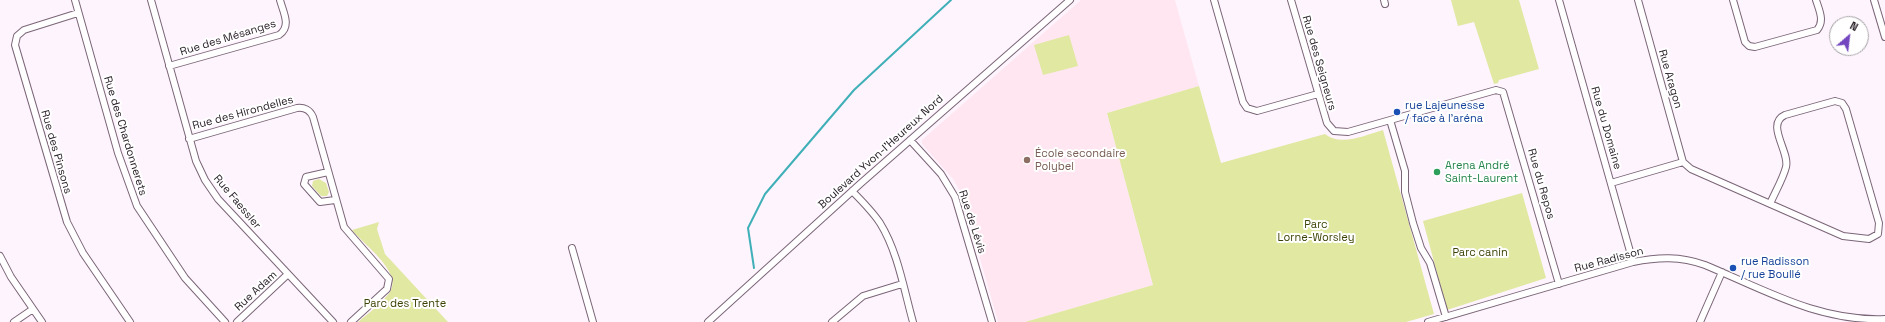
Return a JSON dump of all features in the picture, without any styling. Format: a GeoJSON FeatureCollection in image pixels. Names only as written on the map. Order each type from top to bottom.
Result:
{"type":"FeatureCollection","features":[{"type":"Feature","properties":{"kind":"street","name":"Rue des Chardonnerets"},"geometry":{"type":"LineString","coordinates":[[75,0],[118,153],[137,206],[185,278],[226,322]]}},
{"type":"Feature","properties":{"kind":"street","name":"Rue Faessler"},"geometry":{"type":"LineString","coordinates":[[151,0],[198,167],[213,193],[333,322]]}},
{"type":"Feature","properties":{"kind":"street","name":"Rue des Mésanges"},"geometry":{"type":"LineString","coordinates":[[169,66],[280,35],[284,31],[286,25],[280,0]]}},
{"type":"Feature","properties":{"kind":"street","name":"Boulevard Yvon-l'Heureux Nord"},"geometry":{"type":"LineString","coordinates":[[708,322],[852,191],[1070,0]]}},
{"type":"Feature","properties":{"kind":"street"},"geometry":{"type":"LineString","coordinates":[[1214,0],[1243,102],[1247,108],[1257,112],[1318,94]]}},
{"type":"Feature","properties":{"kind":"street","name":"Rue des Seigneurs"},"geometry":{"type":"LineString","coordinates":[[1291,0],[1327,123],[1332,130],[1338,133],[1344,132],[1390,120]]}},
{"type":"Feature","properties":{"kind":"street","name":"Rue du Domaine"},"geometry":{"type":"LineString","coordinates":[[1559,0],[1633,262]]}},
{"type":"Feature","properties":{"kind":"street","name":"Rue Aragon"},"geometry":{"type":"LineString","coordinates":[[1638,0],[1683,162]]}},
{"type":"Feature","properties":{"kind":"street"},"geometry":{"type":"LineString","coordinates":[[1733,0],[1745,42],[1749,46],[1755,48],[1817,30],[1821,20],[1816,0]]}},
{"type":"Feature","properties":{"kind":"street"},"geometry":{"type":"LineString","coordinates":[[1874,0],[1885,37]]}},
{"type":"Feature","properties":{"kind":"street","name":"Rue des Pinsons"},"geometry":{"type":"LineString","coordinates":[[78,13],[24,30],[17,36],[15,45],[67,222],[83,253],[130,322]]}},
{"type":"Feature","properties":{"kind":"street","name":"Rue du Repos"},"geometry":{"type":"LineString","coordinates":[[1390,120],[1496,90],[1502,91],[1505,95],[1559,284]]}},
{"type":"Feature","properties":{"kind":"street"},"geometry":{"type":"LineString","coordinates":[[1611,183],[1683,162],[1691,169],[1842,236],[1869,239],[1878,234],[1879,223],[1846,109],[1842,103],[1833,102],[1785,115],[1779,120],[1777,127],[1786,165],[1770,204]]}},
{"type":"Feature","properties":{"kind":"street","name":"Rue des Hirondelles"},"geometry":{"type":"LineString","coordinates":[[189,139],[297,108],[304,108],[309,112],[313,117],[335,200],[346,229],[384,272],[389,281],[386,289],[351,322]]}},
{"type":"Feature","properties":{"kind":"street"},"geometry":{"type":"LineString","coordinates":[[1390,120],[1405,171],[1405,192],[1413,223],[1421,248],[1430,263],[1446,317]]}},
{"type":"Feature","properties":{"kind":"street","name":"Rue de Lévis"},"geometry":{"type":"LineString","coordinates":[[910,140],[941,174],[955,197],[992,322]]}},
{"type":"Feature","properties":{"kind":"street"},"geometry":{"type":"LineString","coordinates":[[328,172],[306,178],[304,184],[318,201],[322,202],[335,200]]}},
{"type":"Feature","properties":{"kind":"street"},"geometry":{"type":"LineString","coordinates":[[852,191],[874,215],[885,233],[902,284],[912,322]]}},
{"type":"Feature","properties":{"kind":"street"},"geometry":{"type":"LineString","coordinates":[[572,248],[593,322]]}},
{"type":"Feature","properties":{"kind":"street"},"geometry":{"type":"LineString","coordinates":[[0,256],[11,277],[42,322]]}},
{"type":"Feature","properties":{"kind":"street","name":"Rue Radisson"},"geometry":{"type":"LineString","coordinates":[[1428,322],[1633,262],[1660,258],[1680,258],[1699,263],[1820,314],[1856,320],[1885,319]]}},
{"type":"Feature","properties":{"kind":"street"},"geometry":{"type":"LineString","coordinates":[[1700,322],[1722,272]]}},
{"type":"Feature","properties":{"kind":"street","name":"Rue Adam"},"geometry":{"type":"LineString","coordinates":[[237,322],[288,274]]}},
{"type":"Feature","properties":{"kind":"street"},"geometry":{"type":"LineString","coordinates":[[832,322],[863,296],[902,284]]}},
{"type":"Feature","properties":{"kind":"street"},"geometry":{"type":"LineString","coordinates":[[14,322],[33,309]]}},
{"type":"Feature","properties":{"kind":"shaded area","name":"École secondaire Polybel"},"geometry":{"type":"Polygon","coordinates":[[[1081,0],[1175,0],[1199,86],[1107,113],[1153,285],[1025,322],[998,322],[962,195],[953,179],[922,144],[922,140],[1081,0]]]}},
{"type":"Feature","properties":{"kind":"green space"},"geometry":{"type":"Polygon","coordinates":[[[1451,0],[1519,0],[1539,69],[1499,80],[1498,83],[1494,84],[1474,22],[1458,26],[1451,0]]]}},
{"type":"Feature","properties":{"kind":"green space"},"geometry":{"type":"Polygon","coordinates":[[[1069,35],[1078,66],[1043,75],[1034,45],[1069,35]]]}},
{"type":"Feature","properties":{"kind":"green space","name":"Parc Lorne-Worsley"},"geometry":{"type":"Polygon","coordinates":[[[1199,86],[1221,163],[1325,134],[1339,140],[1346,140],[1383,130],[1434,314],[1406,322],[1025,322],[1153,285],[1107,113],[1199,86]]]}},
{"type":"Feature","properties":{"kind":"green space"},"geometry":{"type":"Polygon","coordinates":[[[319,179],[326,183],[329,192],[327,196],[321,196],[312,186],[313,181],[319,179]]]}},
{"type":"Feature","properties":{"kind":"green space","name":"Parc canin"},"geometry":{"type":"Polygon","coordinates":[[[1522,193],[1546,278],[1447,310],[1423,221],[1522,193]]]}},
{"type":"Feature","properties":{"kind":"green space","name":"Parc des Trente"},"geometry":{"type":"Polygon","coordinates":[[[379,222],[377,229],[385,254],[448,322],[358,322],[383,300],[390,292],[393,284],[387,267],[352,230],[379,222]]]}},
{"type":"Feature","properties":{"kind":"waterway"},"geometry":{"type":"LineString","coordinates":[[754,268],[748,228],[765,194],[854,90],[951,0]]}},
{"type":"Feature","properties":{"kind":"place","name":"rue Lajeunesse / face à l'aréna"},"geometry":{"type":"Point","coordinates":[1397,112]}},
{"type":"Feature","properties":{"kind":"place","name":"École secondaire Polybel"},"geometry":{"type":"Point","coordinates":[1027,160]}},
{"type":"Feature","properties":{"kind":"place","name":"Arena André Saint-Laurent"},"geometry":{"type":"Point","coordinates":[1437,172]}},
{"type":"Feature","properties":{"kind":"place","name":"rue Radisson / rue Boullé"},"geometry":{"type":"Point","coordinates":[1733,268]}}]}
